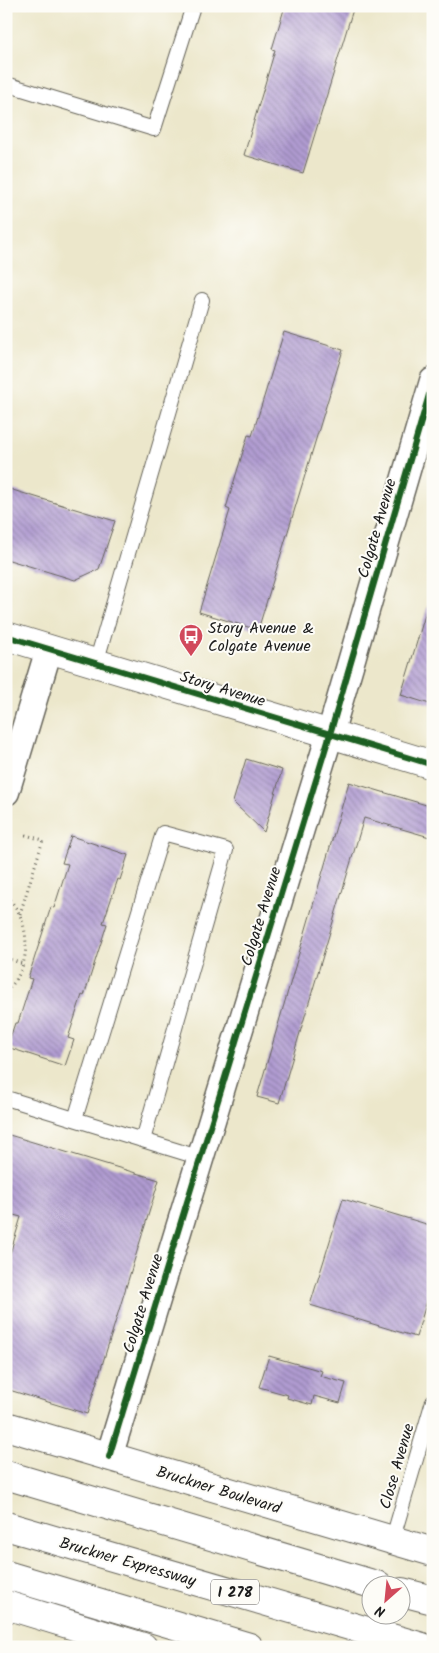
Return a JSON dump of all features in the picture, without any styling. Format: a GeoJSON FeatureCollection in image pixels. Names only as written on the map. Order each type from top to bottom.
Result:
{"type":"FeatureCollection","features":[{"type":"Feature","properties":{"kind":"main road","name":"Story Avenue"},"geometry":{"type":"LineString","coordinates":[[6,636],[433,764]]}},
{"type":"Feature","properties":{"kind":"main road","name":"Bruckner Boulevard"},"geometry":{"type":"LineString","coordinates":[[6,1426],[433,1552]]}},
{"type":"Feature","properties":{"kind":"main road"},"geometry":{"type":"LineString","coordinates":[[6,1474],[362,1581]]}},
{"type":"Feature","properties":{"kind":"main road","name":"Bruckner Expressway"},"geometry":{"type":"LineString","coordinates":[[6,1526],[422,1647]]}},
{"type":"Feature","properties":{"kind":"main road"},"geometry":{"type":"LineString","coordinates":[[6,1575],[248,1647]]}},
{"type":"Feature","properties":{"kind":"main road"},"geometry":{"type":"LineString","coordinates":[[412,1595],[433,1600]]}},
{"type":"Feature","properties":{"kind":"main road"},"geometry":{"type":"LineString","coordinates":[[6,1605],[102,1641],[143,1647]]}},
{"type":"Feature","properties":{"kind":"street","name":"Colgate Avenue"},"geometry":{"type":"LineString","coordinates":[[109,1457],[330,734],[433,381]]}},
{"type":"Feature","properties":{"kind":"street"},"geometry":{"type":"LineString","coordinates":[[6,792],[49,649]]}},
{"type":"Feature","properties":{"kind":"lane"},"geometry":{"type":"LineString","coordinates":[[6,84],[154,129],[192,6]]}},
{"type":"Feature","properties":{"kind":"lane"},"geometry":{"type":"LineString","coordinates":[[96,664],[202,300]]}},
{"type":"Feature","properties":{"kind":"lane"},"geometry":{"type":"LineString","coordinates":[[75,1119],[163,833],[226,850],[143,1140]]}},
{"type":"Feature","properties":{"kind":"lane"},"geometry":{"type":"LineString","coordinates":[[6,1098],[201,1158]]}},
{"type":"Feature","properties":{"kind":"lane","name":"Close Avenue"},"geometry":{"type":"LineString","coordinates":[[392,1541],[433,1401]]}},
{"type":"Feature","properties":{"kind":"path"},"geometry":{"type":"LineString","coordinates":[[20,915],[43,840],[22,834]]}},
{"type":"Feature","properties":{"kind":"path"},"geometry":{"type":"LineString","coordinates":[[6,896],[12,901],[20,915],[25,933],[26,952],[21,970],[6,992]]}},
{"type":"Feature","properties":{"kind":"path"},"geometry":{"type":"LineString","coordinates":[[6,958],[23,964]]}},
{"type":"Feature","properties":{"kind":"building"},"geometry":{"type":"Polygon","coordinates":[[[285,6],[354,6],[303,173],[244,155],[275,50],[272,49],[285,6]]]}},
{"type":"Feature","properties":{"kind":"building"},"geometry":{"type":"Polygon","coordinates":[[[284,332],[343,350],[258,630],[199,612],[230,510],[226,508],[248,435],[252,436],[284,332]]]}},
{"type":"Feature","properties":{"kind":"building"},"geometry":{"type":"Polygon","coordinates":[[[6,488],[115,521],[99,569],[75,580],[6,559],[6,488]]]}},
{"type":"Feature","properties":{"kind":"building"},"geometry":{"type":"Polygon","coordinates":[[[428,605],[433,606],[433,705],[401,695],[428,605]]]}},
{"type":"Feature","properties":{"kind":"building"},"geometry":{"type":"Polygon","coordinates":[[[246,759],[282,770],[264,832],[233,802],[246,759]]]}},
{"type":"Feature","properties":{"kind":"building"},"geometry":{"type":"Polygon","coordinates":[[[349,782],[433,807],[433,838],[364,818],[279,1103],[257,1097],[349,782]]]}},
{"type":"Feature","properties":{"kind":"building"},"geometry":{"type":"Polygon","coordinates":[[[71,836],[128,855],[103,923],[107,924],[84,996],[82,995],[68,1038],[74,1040],[65,1066],[7,1047],[15,1023],[18,1023],[32,979],[28,978],[51,907],[54,908],[68,864],[62,863],[71,836]]]}},
{"type":"Feature","properties":{"kind":"building"},"geometry":{"type":"Polygon","coordinates":[[[6,1134],[159,1180],[87,1414],[6,1389],[6,1267],[21,1217],[6,1213],[6,1134]]]}},
{"type":"Feature","properties":{"kind":"building"},"geometry":{"type":"Polygon","coordinates":[[[343,1199],[433,1226],[433,1281],[416,1337],[310,1305],[343,1199]]]}},
{"type":"Feature","properties":{"kind":"building"},"geometry":{"type":"Polygon","coordinates":[[[269,1356],[322,1371],[320,1376],[346,1383],[340,1403],[314,1396],[312,1405],[287,1398],[288,1395],[259,1387],[269,1356]]]}},
{"type":"Feature","properties":{"kind":"cycle path"},"geometry":{"type":"LineString","coordinates":[[109,1457],[330,734],[433,381]]}},
{"type":"Feature","properties":{"kind":"cycle path"},"geometry":{"type":"LineString","coordinates":[[6,636],[433,765]]}},
{"type":"Feature","properties":{"kind":"place","name":"Story Avenue & Colgate Avenue"},"geometry":{"type":"Point","coordinates":[191,657]}}]}
